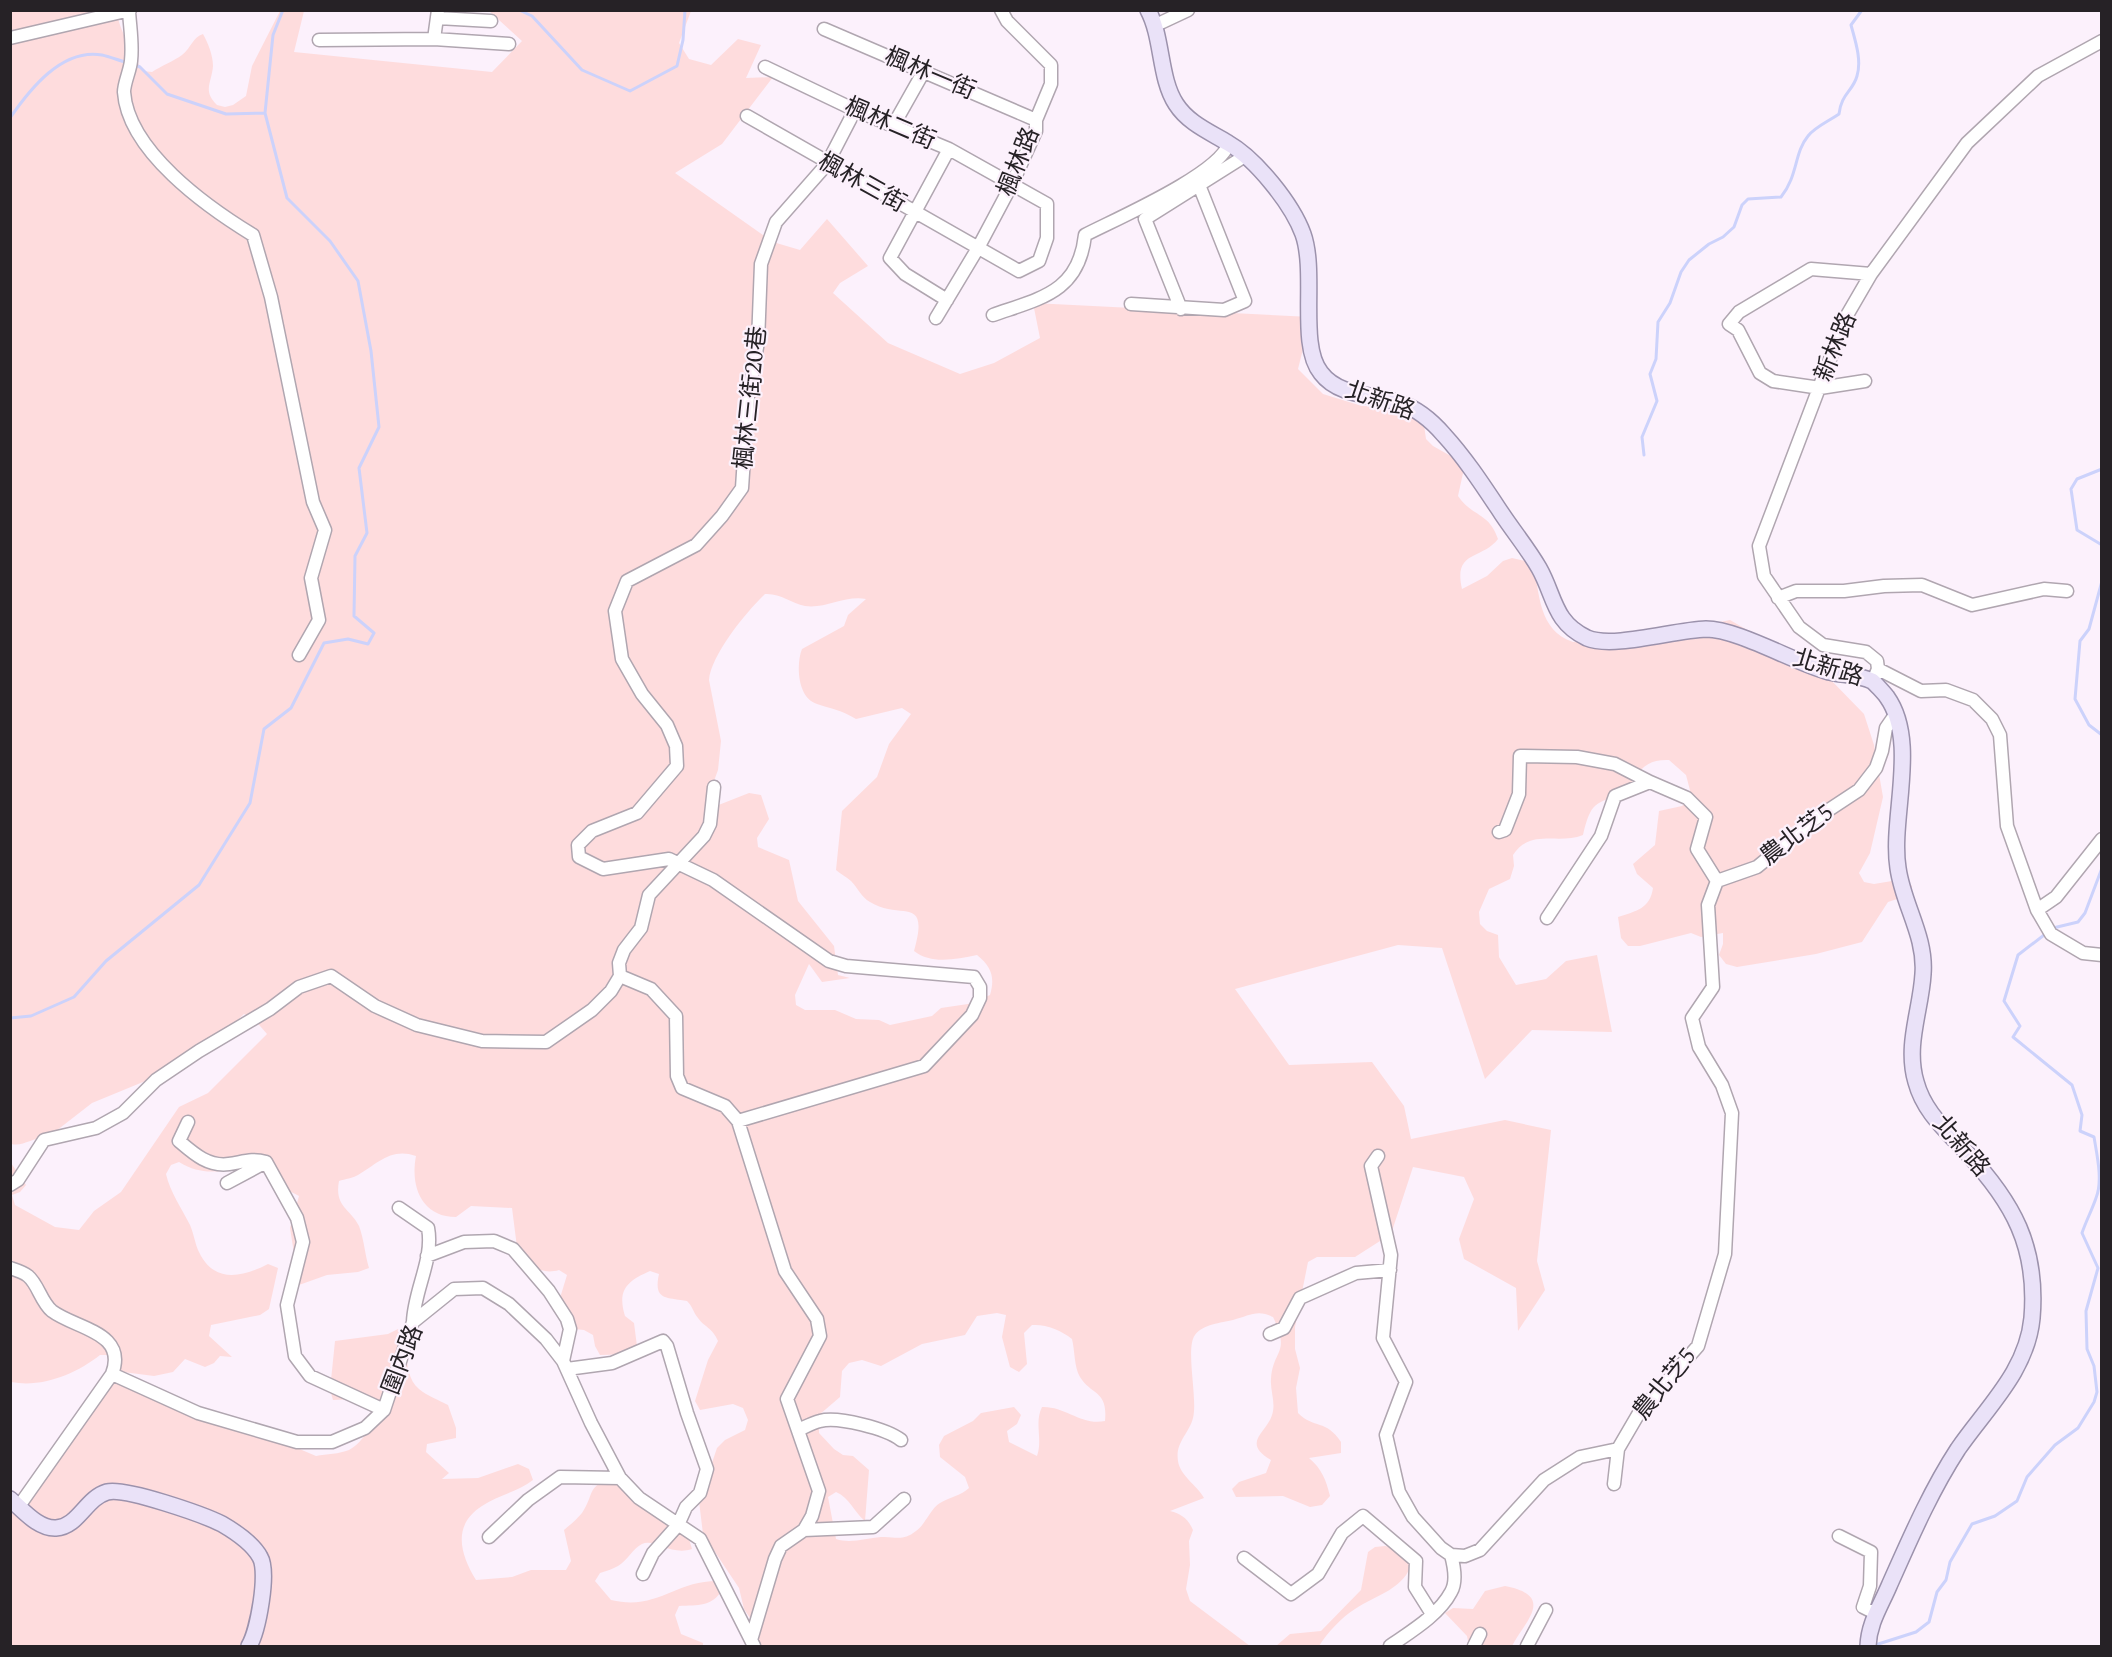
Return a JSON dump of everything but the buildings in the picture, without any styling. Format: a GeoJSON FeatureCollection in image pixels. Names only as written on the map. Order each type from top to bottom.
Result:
{"type":"FeatureCollection","features":[{"type":"Feature","properties":{"kind":"main road","name":"北新路"},"geometry":{"type":"LineString","coordinates":[[1148,10],[1156,26],[1158,46],[1175,103],[1199,126],[1229,143],[1245,156],[1265,176],[1302,229],[1309,254],[1312,360],[1324,379],[1343,390],[1405,404],[1440,429],[1461,455],[1542,572],[1554,608],[1570,627],[1590,640],[1609,642],[1713,629],[1825,671],[1875,675],[1890,701],[1904,760],[1898,868],[1923,948],[1923,976],[1915,1013],[1912,1047],[1915,1081],[1934,1119],[2002,1193],[2019,1224],[2032,1271],[2032,1323],[2016,1372],[1958,1450],[1939,1483],[1875,1613],[1868,1639]]}},
{"type":"Feature","properties":{"kind":"main road"},"geometry":{"type":"LineString","coordinates":[[15,1502],[40,1525],[56,1528],[72,1522],[92,1500],[108,1491],[123,1492],[177,1506],[221,1524],[243,1539],[261,1557],[263,1573],[256,1634],[249,1647]]}},
{"type":"Feature","properties":{"kind":"street","name":"楓林路"},"geometry":{"type":"LineString","coordinates":[[936,318],[978,248],[1012,184],[1036,131],[1036,120],[1051,84],[1051,65],[1006,21],[1001,10]]}},
{"type":"Feature","properties":{"kind":"street"},"geometry":{"type":"LineString","coordinates":[[1156,26],[1188,10]]}},
{"type":"Feature","properties":{"kind":"street"},"geometry":{"type":"LineString","coordinates":[[10,38],[129,11],[133,42],[124,92],[136,129],[164,168],[217,213],[253,235],[271,297],[312,502],[325,530],[311,578],[319,620],[299,655]]}},
{"type":"Feature","properties":{"kind":"street"},"geometry":{"type":"LineString","coordinates":[[434,39],[438,14],[491,21]]}},
{"type":"Feature","properties":{"kind":"street","name":"楓林一街"},"geometry":{"type":"LineString","coordinates":[[824,29],[1036,120]]}},
{"type":"Feature","properties":{"kind":"street"},"geometry":{"type":"LineString","coordinates":[[319,40],[434,39],[509,44]]}},
{"type":"Feature","properties":{"kind":"street","name":"新林路"},"geometry":{"type":"LineString","coordinates":[[2102,41],[2038,76],[1967,143],[1871,274],[1846,317],[1759,546],[1764,576],[1778,598],[1799,627],[1823,645],[1866,652],[1877,661],[1875,675],[1921,691],[1946,690],[1973,700],[1992,718],[2000,735],[2007,826],[2037,910],[2048,929],[2083,952],[2102,955]]}},
{"type":"Feature","properties":{"kind":"street","name":"楓林二街"},"geometry":{"type":"LineString","coordinates":[[765,67],[855,110],[949,149],[1047,204],[1047,238],[1039,261],[1019,271],[978,248]]}},
{"type":"Feature","properties":{"kind":"street"},"geometry":{"type":"LineString","coordinates":[[893,126],[924,71]]}},
{"type":"Feature","properties":{"kind":"street"},"geometry":{"type":"LineString","coordinates":[[828,164],[855,110]]}},
{"type":"Feature","properties":{"kind":"street","name":"楓林三街"},"geometry":{"type":"LineString","coordinates":[[747,116],[978,248]]}},
{"type":"Feature","properties":{"kind":"street"},"geometry":{"type":"LineString","coordinates":[[993,315],[1052,294],[1070,278],[1083,256],[1085,235],[1193,179],[1227,152],[1229,143]]}},
{"type":"Feature","properties":{"kind":"street"},"geometry":{"type":"LineString","coordinates":[[947,300],[905,274],[891,258],[917,214],[949,149]]}},
{"type":"Feature","properties":{"kind":"street"},"geometry":{"type":"LineString","coordinates":[[1182,309],[1145,219],[1245,156]]}},
{"type":"Feature","properties":{"kind":"street","name":"楓林三街20巷"},"geometry":{"type":"LineString","coordinates":[[678,862],[669,859],[603,869],[579,857],[578,845],[592,831],[637,813],[677,766],[676,746],[667,725],[642,694],[622,659],[615,611],[627,581],[696,545],[722,516],[742,488],[748,397],[758,342],[761,264],[776,222],[828,164]]}},
{"type":"Feature","properties":{"kind":"street"},"geometry":{"type":"LineString","coordinates":[[1131,304],[1224,310],[1245,301],[1199,185]]}},
{"type":"Feature","properties":{"kind":"street"},"geometry":{"type":"LineString","coordinates":[[1865,381],[1820,388],[1773,381],[1760,373],[1738,330],[1729,324],[1739,312],[1811,268],[1871,274]]}},
{"type":"Feature","properties":{"kind":"street"},"geometry":{"type":"LineString","coordinates":[[1778,598],[1796,591],[1844,591],[1884,586],[1922,585],[1972,605],[2044,589],[2067,591]]}},
{"type":"Feature","properties":{"kind":"street","name":"農北芝5"},"geometry":{"type":"LineString","coordinates":[[1618,1449],[1639,1413],[1698,1346],[1725,1254],[1732,1113],[1722,1085],[1699,1047],[1692,1018],[1713,987],[1708,905],[1717,881],[1757,867],[1815,819],[1859,790],[1876,768],[1886,728],[1895,715]]}},
{"type":"Feature","properties":{"kind":"street"},"geometry":{"type":"LineString","coordinates":[[1499,832],[1504,830],[1519,794],[1520,756],[1577,758],[1615,764],[1687,798],[1706,817],[1697,849],[1717,881]]}},
{"type":"Feature","properties":{"kind":"street"},"geometry":{"type":"LineString","coordinates":[[1547,918],[1600,836],[1615,796],[1650,782]]}},
{"type":"Feature","properties":{"kind":"street"},"geometry":{"type":"LineString","coordinates":[[10,1185],[18,1180],[44,1140],[96,1128],[123,1113],[156,1080],[270,1009],[299,987],[331,976],[375,1006],[417,1025],[482,1041],[546,1042],[592,1010],[611,991],[620,976],[619,963],[624,950],[641,928],[649,895],[704,836],[710,824],[714,786]]}},
{"type":"Feature","properties":{"kind":"street"},"geometry":{"type":"LineString","coordinates":[[2037,910],[2056,897],[2102,839]]}},
{"type":"Feature","properties":{"kind":"street"},"geometry":{"type":"LineString","coordinates":[[678,862],[713,880],[768,921],[829,961],[846,966],[974,977],[980,987],[980,998],[972,1015],[924,1066],[738,1121]]}},
{"type":"Feature","properties":{"kind":"street"},"geometry":{"type":"LineString","coordinates":[[620,976],[651,989],[676,1016],[677,1076],[682,1088],[726,1106],[738,1121],[786,1271],[817,1319],[820,1336],[787,1399],[819,1491],[812,1516],[804,1530],[781,1546],[752,1643]]}},
{"type":"Feature","properties":{"kind":"street"},"geometry":{"type":"LineString","coordinates":[[188,1122],[179,1141],[201,1160],[226,1165],[256,1158],[266,1162],[297,1218],[303,1242],[287,1305],[295,1356],[310,1376],[384,1410]]}},
{"type":"Feature","properties":{"kind":"street"},"geometry":{"type":"LineString","coordinates":[[1378,1156],[1371,1166],[1390,1255],[1383,1338],[1406,1382],[1386,1435],[1399,1492],[1413,1517],[1441,1548],[1451,1555],[1465,1556],[1480,1550],[1544,1480],[1580,1457],[1618,1449],[1614,1484]]}},
{"type":"Feature","properties":{"kind":"street"},"geometry":{"type":"LineString","coordinates":[[227,1183],[266,1162]]}},
{"type":"Feature","properties":{"kind":"street"},"geometry":{"type":"LineString","coordinates":[[399,1208],[428,1228],[431,1242],[413,1322]]}},
{"type":"Feature","properties":{"kind":"street"},"geometry":{"type":"LineString","coordinates":[[427,1256],[464,1242],[494,1241],[513,1249],[549,1291],[567,1319],[570,1329],[565,1365],[612,1363],[663,1341],[667,1346],[707,1469],[700,1493],[686,1507],[678,1525],[652,1553],[643,1574]]}},
{"type":"Feature","properties":{"kind":"street"},"geometry":{"type":"LineString","coordinates":[[10,1268],[28,1276],[51,1310],[103,1337],[116,1351],[116,1364],[112,1374],[15,1502]]}},
{"type":"Feature","properties":{"kind":"street"},"geometry":{"type":"LineString","coordinates":[[1270,1334],[1284,1328],[1300,1298],[1356,1273],[1390,1270]]}},
{"type":"Feature","properties":{"kind":"street","name":"圍內路"},"geometry":{"type":"LineString","coordinates":[[112,1374],[198,1413],[297,1442],[332,1442],[365,1428],[384,1410],[413,1322],[454,1289],[483,1288],[510,1304],[546,1339],[565,1365],[620,1478],[639,1498],[700,1539],[707,1548],[752,1643]]}},
{"type":"Feature","properties":{"kind":"street"},"geometry":{"type":"LineString","coordinates":[[798,1430],[822,1420],[872,1426],[891,1432],[901,1440]]}},
{"type":"Feature","properties":{"kind":"street"},"geometry":{"type":"LineString","coordinates":[[489,1538],[528,1500],[560,1477],[620,1478]]}},
{"type":"Feature","properties":{"kind":"street"},"geometry":{"type":"LineString","coordinates":[[804,1530],[873,1527],[904,1499]]}},
{"type":"Feature","properties":{"kind":"street"},"geometry":{"type":"LineString","coordinates":[[1244,1558],[1291,1594],[1318,1574],[1342,1533],[1363,1516],[1416,1561],[1415,1587],[1432,1614]]}},
{"type":"Feature","properties":{"kind":"street"},"geometry":{"type":"LineString","coordinates":[[1839,1536],[1871,1552],[1870,1586],[1863,1607],[1875,1613]]}},
{"type":"Feature","properties":{"kind":"street"},"geometry":{"type":"LineString","coordinates":[[1390,1647],[1432,1614],[1452,1592],[1455,1570],[1451,1555]]}},
{"type":"Feature","properties":{"kind":"street"},"geometry":{"type":"LineString","coordinates":[[1527,1647],[1546,1611]]}},
{"type":"Feature","properties":{"kind":"street"},"geometry":{"type":"LineString","coordinates":[[1474,1647],[1480,1634]]}},
{"type":"Feature","properties":{"kind":"shaded area"},"geometry":{"type":"Polygon","coordinates":[[[11,11],[116,11],[127,42],[143,71],[152,72],[179,57],[203,34],[213,62],[209,86],[210,95],[217,105],[225,107],[233,105],[246,96],[252,66],[280,11],[304,11],[294,52],[492,72],[522,41],[489,11],[691,11],[679,43],[689,59],[711,65],[738,39],[761,45],[746,78],[773,77],[722,144],[675,173],[773,242],[800,250],[827,219],[868,266],[840,283],[833,293],[888,343],[960,374],[994,363],[1040,338],[1033,303],[1311,317],[1298,369],[1323,394],[1362,406],[1392,407],[1423,418],[1426,439],[1433,446],[1465,464],[1458,496],[1463,503],[1490,524],[1498,539],[1465,562],[1460,577],[1462,589],[1487,576],[1503,561],[1512,558],[1533,563],[1542,610],[1547,620],[1553,629],[1573,642],[1681,636],[1710,624],[1730,620],[1828,677],[1864,714],[1874,745],[1883,797],[1870,853],[1859,873],[1864,882],[1874,884],[1904,879],[1912,886],[1909,895],[1888,902],[1862,942],[1816,954],[1737,967],[1726,964],[1719,955],[1723,944],[1723,933],[1701,937],[1691,933],[1640,946],[1628,946],[1621,938],[1618,917],[1636,911],[1645,905],[1649,901],[1653,888],[1637,874],[1633,864],[1655,845],[1659,811],[1682,806],[1692,798],[1686,775],[1669,760],[1660,760],[1643,768],[1626,792],[1596,805],[1589,816],[1583,835],[1564,839],[1536,839],[1520,847],[1513,855],[1514,866],[1510,879],[1489,889],[1479,912],[1480,924],[1487,931],[1498,935],[1499,957],[1516,985],[1546,979],[1566,961],[1597,955],[1612,1032],[1532,1030],[1485,1079],[1442,948],[1398,945],[1235,989],[1289,1065],[1372,1062],[1404,1106],[1411,1139],[1505,1120],[1551,1130],[1537,1261],[1545,1290],[1518,1331],[1516,1288],[1464,1259],[1459,1239],[1474,1199],[1464,1177],[1413,1167],[1391,1234],[1355,1257],[1317,1257],[1308,1262],[1295,1327],[1295,1349],[1300,1368],[1296,1388],[1298,1413],[1309,1421],[1330,1430],[1341,1442],[1341,1453],[1309,1458],[1325,1480],[1330,1496],[1322,1505],[1310,1507],[1283,1496],[1236,1497],[1232,1489],[1239,1482],[1266,1473],[1271,1460],[1257,1447],[1257,1442],[1273,1411],[1272,1369],[1280,1351],[1281,1338],[1273,1317],[1253,1314],[1207,1326],[1195,1335],[1191,1351],[1193,1418],[1180,1443],[1178,1461],[1185,1476],[1204,1498],[1170,1511],[1184,1518],[1193,1530],[1189,1541],[1190,1565],[1186,1589],[1190,1601],[1250,1646],[756,1646],[756,1627],[744,1609],[739,1588],[703,1534],[699,1501],[717,1448],[725,1440],[745,1430],[748,1420],[743,1408],[733,1404],[700,1410],[695,1401],[708,1360],[718,1341],[713,1333],[700,1321],[687,1301],[663,1296],[658,1289],[659,1274],[650,1271],[630,1283],[622,1299],[625,1316],[634,1323],[638,1354],[600,1355],[593,1335],[584,1330],[574,1329],[560,1298],[567,1275],[559,1270],[547,1271],[537,1268],[518,1255],[512,1208],[471,1206],[456,1217],[444,1216],[435,1212],[427,1206],[417,1189],[416,1156],[407,1154],[392,1155],[356,1176],[339,1181],[339,1197],[359,1226],[369,1268],[358,1272],[327,1275],[299,1285],[290,1228],[299,1196],[280,1186],[257,1164],[217,1171],[199,1170],[179,1162],[171,1165],[166,1174],[168,1181],[205,1262],[213,1269],[230,1275],[249,1272],[268,1264],[278,1268],[269,1309],[260,1315],[211,1325],[209,1336],[232,1357],[220,1356],[214,1363],[205,1367],[185,1359],[173,1372],[154,1376],[123,1372],[110,1355],[100,1355],[91,1362],[58,1378],[35,1383],[11,1382],[11,1163],[26,1185],[20,1192],[12,1195],[15,1205],[55,1227],[79,1230],[94,1211],[121,1192],[179,1107],[208,1093],[267,1034],[254,1019],[244,1014],[194,1061],[92,1103],[47,1138],[16,1145],[11,1144],[11,11]],[[765,594],[731,634],[711,670],[709,680],[721,741],[718,770],[711,789],[716,806],[749,793],[761,795],[769,819],[757,838],[758,847],[789,860],[798,901],[834,946],[838,975],[850,978],[822,982],[809,964],[795,995],[796,1005],[805,1010],[835,1010],[856,1019],[879,1020],[890,1025],[932,1016],[941,1008],[968,1004],[990,995],[991,973],[977,955],[944,960],[928,958],[914,951],[918,933],[918,922],[915,915],[870,902],[851,881],[836,870],[842,811],[877,777],[889,744],[911,714],[902,708],[856,719],[810,701],[802,688],[799,663],[802,649],[844,626],[848,615],[866,599],[858,598],[820,606],[805,606],[776,595],[765,594]],[[997,1313],[977,1316],[965,1335],[922,1344],[881,1366],[862,1360],[849,1363],[842,1371],[840,1397],[819,1415],[819,1433],[834,1449],[843,1455],[853,1456],[869,1470],[865,1521],[841,1495],[836,1492],[828,1497],[836,1539],[853,1541],[907,1536],[919,1528],[933,1509],[969,1488],[965,1477],[940,1457],[939,1445],[944,1436],[973,1421],[981,1413],[1014,1407],[1021,1415],[1017,1424],[1007,1431],[1009,1442],[1037,1456],[1042,1407],[1058,1409],[1089,1421],[1105,1421],[1102,1398],[1085,1383],[1078,1373],[1072,1339],[1053,1328],[1032,1325],[1024,1333],[1027,1364],[1019,1372],[1010,1367],[1002,1337],[1006,1315],[997,1313]]]}},
{"type":"Feature","properties":{"kind":"shaded area"},"geometry":{"type":"Polygon","coordinates":[[[398,1329],[407,1334],[407,1364],[414,1384],[426,1394],[448,1405],[456,1428],[456,1438],[427,1444],[426,1452],[449,1473],[442,1479],[478,1478],[518,1464],[529,1469],[533,1480],[482,1506],[466,1522],[462,1540],[463,1550],[476,1580],[512,1577],[531,1570],[566,1570],[571,1561],[564,1530],[582,1513],[595,1487],[604,1481],[613,1479],[689,1539],[692,1549],[684,1551],[652,1543],[642,1544],[621,1564],[600,1573],[595,1581],[611,1600],[641,1602],[702,1582],[717,1581],[722,1590],[714,1600],[704,1604],[679,1606],[675,1615],[681,1634],[703,1643],[703,1646],[11,1646],[10,1506],[21,1515],[98,1394],[107,1386],[118,1382],[191,1403],[316,1456],[341,1452],[349,1450],[360,1442],[383,1405],[374,1398],[333,1400],[330,1390],[335,1341],[388,1334],[398,1329]]]}},
{"type":"Feature","properties":{"kind":"shaded area"},"geometry":{"type":"Polygon","coordinates":[[[1375,1547],[1394,1548],[1412,1562],[1403,1579],[1350,1613],[1335,1626],[1319,1646],[1276,1646],[1290,1634],[1321,1631],[1361,1590],[1368,1552],[1375,1547]]]}},
{"type":"Feature","properties":{"kind":"shaded area"},"geometry":{"type":"Polygon","coordinates":[[[1505,1586],[1521,1590],[1530,1596],[1533,1603],[1529,1619],[1512,1646],[1469,1646],[1467,1636],[1445,1613],[1453,1608],[1473,1609],[1485,1591],[1505,1586]]]}},
{"type":"Feature","properties":{"kind":"waterway"},"geometry":{"type":"LineString","coordinates":[[135,65],[140,67],[167,94],[226,114],[265,113],[273,35],[283,10]]}},
{"type":"Feature","properties":{"kind":"waterway"},"geometry":{"type":"LineString","coordinates":[[519,10],[532,16],[582,70],[630,91],[677,66],[683,40],[685,10]]}},
{"type":"Feature","properties":{"kind":"waterway"},"geometry":{"type":"LineString","coordinates":[[1644,455],[1642,437],[1657,401],[1650,374],[1656,359],[1658,322],[1670,303],[1681,272],[1689,260],[1734,227],[1742,205],[1748,199],[1781,197],[1808,136],[1839,114],[1842,102],[1857,76],[1858,57],[1851,25],[1862,10]]}},
{"type":"Feature","properties":{"kind":"waterway"},"geometry":{"type":"LineString","coordinates":[[10,118],[37,83],[61,64],[87,55],[102,55],[129,63]]}},
{"type":"Feature","properties":{"kind":"waterway"},"geometry":{"type":"LineString","coordinates":[[10,1018],[31,1016],[74,997],[106,961],[199,885],[250,803],[264,729],[291,708],[324,643],[348,639],[368,644],[374,633],[354,616],[355,556],[367,533],[359,468],[379,427],[371,351],[358,281],[330,241],[287,198],[265,113]]}},
{"type":"Feature","properties":{"kind":"waterway"},"geometry":{"type":"LineString","coordinates":[[2102,469],[2077,479],[2071,489],[2077,530],[2102,545]]}},
{"type":"Feature","properties":{"kind":"waterway"},"geometry":{"type":"LineString","coordinates":[[2102,581],[2089,629],[2080,641],[2075,699],[2089,725],[2102,735]]}},
{"type":"Feature","properties":{"kind":"waterway"},"geometry":{"type":"LineString","coordinates":[[2053,928],[2078,922],[2085,913],[2102,868]]}},
{"type":"Feature","properties":{"kind":"waterway"},"geometry":{"type":"LineString","coordinates":[[1872,1646],[1916,1632],[1929,1622],[1937,1592],[1946,1580],[1950,1562],[1972,1524],[1995,1516],[2017,1501],[2027,1477],[2055,1445],[2078,1428],[2094,1402],[2097,1392],[2094,1366],[2087,1349],[2086,1311],[2098,1268],[2082,1233],[2099,1184],[2094,1137],[2080,1131],[2082,1115],[2072,1085],[2013,1037],[2020,1026],[2004,1001],[2018,955],[2048,932]]}}]}
